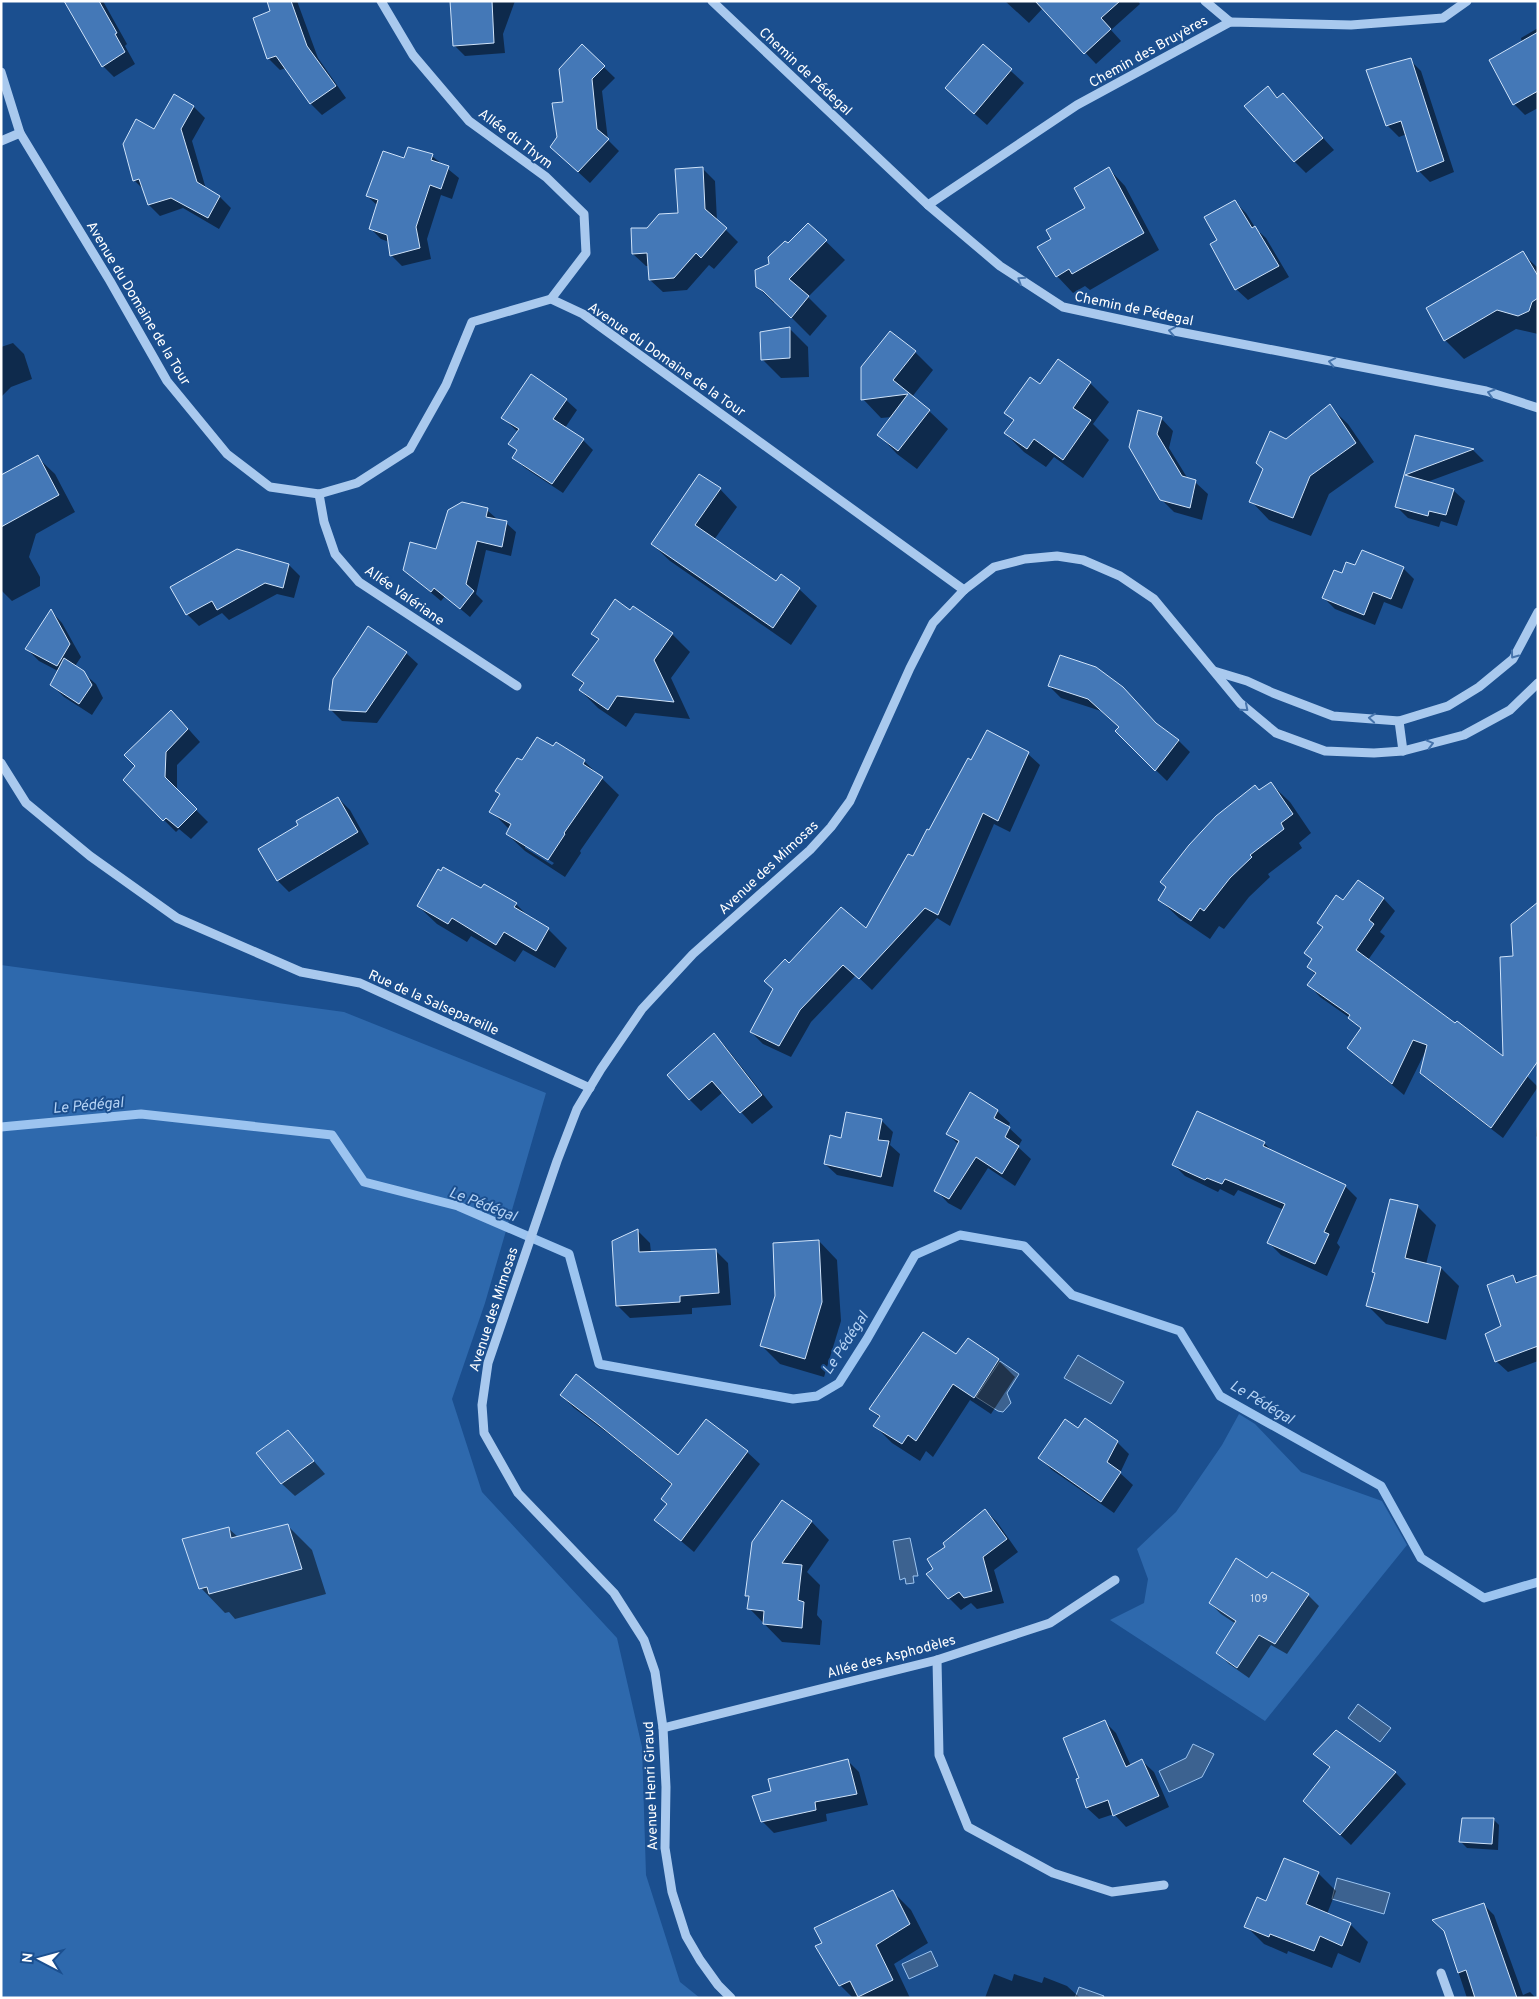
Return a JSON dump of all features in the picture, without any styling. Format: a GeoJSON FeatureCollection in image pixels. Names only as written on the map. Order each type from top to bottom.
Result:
{"type":"FeatureCollection","features":[{"type":"Feature","properties":{"kind":"street","name":"Allée du Thym"},"geometry":{"type":"LineString","coordinates":[[381,1],[413,55],[469,121],[546,177],[584,214],[586,253],[551,299]]}},
{"type":"Feature","properties":{"kind":"street","name":"Chemin de Pédegal"},"geometry":{"type":"LineString","coordinates":[[712,1],[928,205],[1000,266],[1063,307],[1169,330],[1486,391],[1538,408]]}},
{"type":"Feature","properties":{"kind":"street"},"geometry":{"type":"LineString","coordinates":[[1205,1],[1230,22]]}},
{"type":"Feature","properties":{"kind":"street","name":"Chemin des Bruyères"},"geometry":{"type":"LineString","coordinates":[[928,205],[1077,105],[1230,22],[1351,25],[1443,18],[1467,1]]}},
{"type":"Feature","properties":{"kind":"street","name":"Avenue du Domaine de la Tour"},"geometry":{"type":"LineString","coordinates":[[1,72],[20,133],[110,281],[167,381],[227,454],[270,488],[319,494],[357,482],[410,449],[446,384],[472,322],[551,299],[583,314],[964,590]]}},
{"type":"Feature","properties":{"kind":"street"},"geometry":{"type":"LineString","coordinates":[[1,141],[20,133]]}},
{"type":"Feature","properties":{"kind":"street","name":"Allée Valériane"},"geometry":{"type":"LineString","coordinates":[[319,494],[324,522],[335,554],[359,582],[516,686]]}},
{"type":"Feature","properties":{"kind":"street","name":"Avenue des Mimosas"},"geometry":{"type":"LineString","coordinates":[[482,1405],[488,1363],[557,1161],[577,1109],[642,1008],[693,954],[810,850],[831,827],[850,800],[910,668],[933,624],[964,590],[994,567],[1025,559],[1057,556],[1082,560],[1120,576],[1154,599],[1240,704],[1276,733],[1325,751],[1374,753],[1403,751],[1464,735],[1510,710],[1538,683]]}},
{"type":"Feature","properties":{"kind":"street"},"geometry":{"type":"LineString","coordinates":[[1214,670],[1247,681],[1333,716],[1399,721],[1448,706],[1479,687],[1513,659],[1538,612]]}},
{"type":"Feature","properties":{"kind":"street"},"geometry":{"type":"LineString","coordinates":[[1399,721],[1403,751]]}},
{"type":"Feature","properties":{"kind":"street","name":"Rue de la Salsepareille"},"geometry":{"type":"LineString","coordinates":[[1,763],[26,803],[90,856],[177,918],[301,972],[360,983],[590,1088]]}},
{"type":"Feature","properties":{"kind":"street","name":"Avenue Henri Giraud"},"geometry":{"type":"LineString","coordinates":[[482,1405],[484,1433],[518,1493],[614,1593],[644,1640],[655,1672],[663,1728],[666,1787],[664,1848],[672,1892],[686,1936],[718,1985],[731,1998]]}},
{"type":"Feature","properties":{"kind":"street","name":"Allée des Asphodèles"},"geometry":{"type":"LineString","coordinates":[[663,1728],[937,1660],[1050,1623],[1115,1580]]}},
{"type":"Feature","properties":{"kind":"street"},"geometry":{"type":"LineString","coordinates":[[937,1660],[939,1755],[968,1827],[1053,1873],[1112,1892],[1164,1885]]}},
{"type":"Feature","properties":{"kind":"street"},"geometry":{"type":"LineString","coordinates":[[1441,1973],[1450,1998]]}},
{"type":"Feature","properties":{"kind":"shaded area"},"geometry":{"type":"Polygon","coordinates":[[[1,965],[344,1012],[546,1093],[485,1303],[452,1399],[482,1492],[617,1638],[642,1747],[646,1875],[680,1982],[700,1998],[1,1998],[1,965]]]}},
{"type":"Feature","properties":{"kind":"shaded area"},"geometry":{"type":"Polygon","coordinates":[[[1078,1355],[1124,1382],[1111,1404],[1064,1378],[1078,1355]]]}},
{"type":"Feature","properties":{"kind":"shaded area"},"geometry":{"type":"Polygon","coordinates":[[[1000,1361],[1019,1374],[1007,1393],[1011,1403],[1003,1412],[998,1411],[976,1397],[1000,1361]]]}},
{"type":"Feature","properties":{"kind":"shaded area"},"geometry":{"type":"Polygon","coordinates":[[[1239,1414],[1255,1424],[1301,1472],[1382,1501],[1407,1545],[1265,1721],[1110,1620],[1144,1603],[1148,1579],[1137,1549],[1176,1512],[1222,1445],[1239,1414]]]}},
{"type":"Feature","properties":{"kind":"shaded area"},"geometry":{"type":"Polygon","coordinates":[[[910,1538],[918,1576],[913,1576],[914,1583],[906,1584],[905,1578],[900,1580],[893,1541],[910,1538]]]}},
{"type":"Feature","properties":{"kind":"shaded area"},"geometry":{"type":"Polygon","coordinates":[[[1358,1704],[1391,1728],[1380,1742],[1348,1718],[1358,1704]]]}},
{"type":"Feature","properties":{"kind":"shaded area"},"geometry":{"type":"Polygon","coordinates":[[[1193,1744],[1214,1754],[1202,1777],[1169,1792],[1159,1771],[1186,1758],[1193,1744]]]}},
{"type":"Feature","properties":{"kind":"shaded area"},"geometry":{"type":"Polygon","coordinates":[[[1337,1878],[1390,1893],[1384,1914],[1332,1899],[1337,1878]]]}},
{"type":"Feature","properties":{"kind":"shaded area"},"geometry":{"type":"Polygon","coordinates":[[[931,1951],[938,1966],[909,1979],[902,1964],[931,1951]]]}},
{"type":"Feature","properties":{"kind":"shaded area"},"geometry":{"type":"Polygon","coordinates":[[[1079,1987],[1104,1996],[1103,1998],[1075,1998],[1079,1987]]]}},
{"type":"Feature","properties":{"kind":"building"},"geometry":{"type":"Polygon","coordinates":[[[64,1],[99,1],[117,33],[115,34],[125,52],[102,67],[64,1]]]}},
{"type":"Feature","properties":{"kind":"building"},"geometry":{"type":"Polygon","coordinates":[[[267,1],[291,1],[307,46],[336,86],[310,104],[276,56],[267,59],[253,18],[270,11],[267,1]]]}},
{"type":"Feature","properties":{"kind":"building"},"geometry":{"type":"Polygon","coordinates":[[[450,1],[492,1],[494,43],[453,46],[450,1]]]}},
{"type":"Feature","properties":{"kind":"building"},"geometry":{"type":"Polygon","coordinates":[[[1035,1],[1120,1],[1101,18],[1111,29],[1084,54],[1035,1]]]}},
{"type":"Feature","properties":{"kind":"building"},"geometry":{"type":"Polygon","coordinates":[[[1538,32],[1538,91],[1513,105],[1489,60],[1538,32]]]}},
{"type":"Feature","properties":{"kind":"building"},"geometry":{"type":"Polygon","coordinates":[[[582,44],[605,66],[592,79],[597,129],[609,139],[578,172],[550,147],[557,137],[552,103],[563,102],[559,69],[582,44]]]}},
{"type":"Feature","properties":{"kind":"building"},"geometry":{"type":"Polygon","coordinates":[[[983,44],[1012,69],[974,114],[945,88],[983,44]]]}},
{"type":"Feature","properties":{"kind":"building"},"geometry":{"type":"Polygon","coordinates":[[[1411,58],[1444,161],[1417,172],[1401,121],[1386,126],[1366,70],[1411,58]]]}},
{"type":"Feature","properties":{"kind":"building"},"geometry":{"type":"Polygon","coordinates":[[[1268,86],[1277,98],[1283,93],[1323,138],[1294,162],[1244,106],[1268,86]]]}},
{"type":"Feature","properties":{"kind":"building"},"geometry":{"type":"Polygon","coordinates":[[[174,94],[194,106],[181,129],[197,182],[220,196],[208,218],[171,198],[148,205],[139,179],[133,181],[123,144],[136,119],[154,129],[174,94]]]}},
{"type":"Feature","properties":{"kind":"building"},"geometry":{"type":"Polygon","coordinates":[[[408,147],[433,154],[431,160],[449,166],[441,189],[430,185],[416,227],[420,248],[390,256],[387,235],[369,229],[378,200],[366,196],[383,151],[404,158],[408,147]]]}},
{"type":"Feature","properties":{"kind":"building"},"geometry":{"type":"Polygon","coordinates":[[[703,167],[705,209],[727,228],[701,258],[696,253],[674,278],[649,280],[647,253],[632,254],[631,228],[647,228],[659,214],[678,213],[675,169],[703,167]]]}},
{"type":"Feature","properties":{"kind":"building"},"geometry":{"type":"Polygon","coordinates":[[[1109,167],[1144,233],[1072,274],[1069,269],[1056,277],[1037,247],[1051,239],[1046,230],[1085,208],[1074,188],[1109,167]]]}},
{"type":"Feature","properties":{"kind":"building"},"geometry":{"type":"Polygon","coordinates":[[[1235,200],[1252,228],[1255,226],[1279,266],[1235,290],[1210,244],[1217,240],[1204,217],[1235,200]]]}},
{"type":"Feature","properties":{"kind":"building"},"geometry":{"type":"Polygon","coordinates":[[[808,223],[827,240],[789,279],[809,296],[791,318],[763,291],[756,287],[755,270],[769,264],[768,257],[785,241],[788,243],[808,223]]]}},
{"type":"Feature","properties":{"kind":"building"},"geometry":{"type":"Polygon","coordinates":[[[1523,251],[1538,276],[1538,298],[1532,302],[1529,311],[1518,316],[1497,310],[1444,341],[1426,308],[1523,251]]]}},
{"type":"Feature","properties":{"kind":"building"},"geometry":{"type":"Polygon","coordinates":[[[790,327],[790,358],[761,360],[760,332],[790,327]]]}},
{"type":"Feature","properties":{"kind":"building"},"geometry":{"type":"Polygon","coordinates":[[[890,331],[916,351],[893,380],[930,410],[898,451],[877,435],[908,394],[861,400],[861,367],[890,331]]]}},
{"type":"Feature","properties":{"kind":"building"},"geometry":{"type":"Polygon","coordinates":[[[1058,359],[1091,382],[1073,408],[1091,420],[1063,460],[1034,439],[1027,449],[1004,433],[1014,420],[1004,413],[1030,377],[1040,384],[1058,359]]]}},
{"type":"Feature","properties":{"kind":"building"},"geometry":{"type":"Polygon","coordinates":[[[531,374],[567,399],[553,419],[584,439],[552,484],[512,458],[517,450],[508,444],[519,429],[501,418],[531,374]]]}},
{"type":"Feature","properties":{"kind":"building"},"geometry":{"type":"Polygon","coordinates":[[[1330,404],[1356,443],[1310,476],[1293,518],[1249,502],[1263,469],[1256,463],[1270,431],[1286,439],[1330,404]]]}},
{"type":"Feature","properties":{"kind":"building"},"geometry":{"type":"Polygon","coordinates":[[[1138,410],[1162,417],[1157,434],[1182,476],[1196,480],[1190,508],[1160,500],[1129,447],[1138,410]]]}},
{"type":"Feature","properties":{"kind":"building"},"geometry":{"type":"Polygon","coordinates":[[[1415,435],[1474,449],[1405,475],[1454,489],[1446,515],[1429,511],[1428,516],[1395,507],[1415,435]]]}},
{"type":"Feature","properties":{"kind":"building"},"geometry":{"type":"Polygon","coordinates":[[[38,455],[59,495],[1,527],[1,475],[38,455]]]}},
{"type":"Feature","properties":{"kind":"building"},"geometry":{"type":"Polygon","coordinates":[[[699,474],[721,488],[695,525],[776,581],[781,574],[800,588],[773,628],[651,544],[699,474]]]}},
{"type":"Feature","properties":{"kind":"building"},"geometry":{"type":"Polygon","coordinates":[[[462,502],[488,508],[486,517],[507,521],[502,547],[477,541],[466,584],[474,591],[460,609],[434,588],[431,592],[403,570],[410,542],[436,549],[448,510],[462,502]]]}},
{"type":"Feature","properties":{"kind":"building"},"geometry":{"type":"Polygon","coordinates":[[[237,549],[289,564],[283,588],[265,583],[217,610],[212,601],[186,615],[170,587],[237,549]]]}},
{"type":"Feature","properties":{"kind":"building"},"geometry":{"type":"Polygon","coordinates":[[[1362,550],[1404,567],[1391,599],[1373,592],[1364,615],[1322,598],[1334,570],[1342,573],[1346,562],[1355,565],[1362,550]]]}},
{"type":"Feature","properties":{"kind":"building"},"geometry":{"type":"Polygon","coordinates":[[[615,599],[630,610],[633,606],[673,633],[654,660],[674,702],[617,696],[608,710],[579,690],[584,683],[572,675],[599,639],[591,634],[615,599]]]}},
{"type":"Feature","properties":{"kind":"building"},"geometry":{"type":"Polygon","coordinates":[[[51,609],[70,644],[57,666],[25,649],[51,609]]]}},
{"type":"Feature","properties":{"kind":"building"},"geometry":{"type":"Polygon","coordinates":[[[368,626],[407,652],[366,712],[329,710],[333,679],[368,626]]]}},
{"type":"Feature","properties":{"kind":"building"},"geometry":{"type":"Polygon","coordinates":[[[1060,655],[1096,667],[1123,687],[1156,723],[1179,740],[1155,771],[1115,731],[1119,727],[1088,699],[1048,686],[1060,655]]]}},
{"type":"Feature","properties":{"kind":"building"},"geometry":{"type":"Polygon","coordinates":[[[64,658],[84,671],[92,685],[79,704],[50,685],[64,658]]]}},
{"type":"Feature","properties":{"kind":"building"},"geometry":{"type":"Polygon","coordinates":[[[171,710],[188,729],[166,752],[165,777],[197,809],[178,828],[166,818],[163,821],[123,780],[135,766],[124,755],[171,710]]]}},
{"type":"Feature","properties":{"kind":"building"},"geometry":{"type":"Polygon","coordinates":[[[987,730],[1029,752],[998,821],[983,813],[938,915],[925,908],[859,979],[843,965],[800,1010],[779,1046],[750,1032],[773,989],[764,981],[785,959],[789,963],[841,907],[866,928],[908,854],[913,856],[968,758],[971,760],[987,730]]]}},
{"type":"Feature","properties":{"kind":"building"},"geometry":{"type":"Polygon","coordinates":[[[537,737],[553,746],[556,742],[585,760],[583,764],[603,777],[564,833],[548,860],[506,834],[511,824],[489,812],[500,794],[495,791],[517,758],[522,760],[537,737]]]}},
{"type":"Feature","properties":{"kind":"building"},"geometry":{"type":"Polygon","coordinates":[[[1271,782],[1293,814],[1281,823],[1284,829],[1250,855],[1252,857],[1230,878],[1204,911],[1200,908],[1191,921],[1158,900],[1166,887],[1160,882],[1189,845],[1216,816],[1255,785],[1259,790],[1271,782]]]}},
{"type":"Feature","properties":{"kind":"building"},"geometry":{"type":"Polygon","coordinates":[[[338,797],[358,832],[277,881],[258,849],[298,825],[296,821],[338,797]]]}},
{"type":"Feature","properties":{"kind":"building"},"geometry":{"type":"Polygon","coordinates":[[[443,867],[481,888],[484,884],[517,903],[514,907],[549,928],[536,951],[504,932],[496,945],[452,918],[448,924],[417,906],[438,869],[441,871],[443,867]]]}},
{"type":"Feature","properties":{"kind":"building"},"geometry":{"type":"Polygon","coordinates":[[[1358,880],[1384,898],[1369,920],[1374,924],[1356,950],[1503,1056],[1500,957],[1513,956],[1511,924],[1538,902],[1538,1061],[1491,1128],[1420,1073],[1427,1045],[1413,1040],[1392,1084],[1347,1048],[1361,1028],[1348,1018],[1350,1015],[1307,985],[1316,973],[1307,967],[1312,959],[1304,953],[1323,927],[1317,923],[1336,895],[1343,900],[1358,880]]]}},
{"type":"Feature","properties":{"kind":"building"},"geometry":{"type":"Polygon","coordinates":[[[714,1033],[762,1095],[740,1113],[712,1081],[689,1100],[667,1075],[714,1033]]]}},
{"type":"Feature","properties":{"kind":"building"},"geometry":{"type":"Polygon","coordinates":[[[970,1092],[998,1110],[994,1118],[1010,1127],[1005,1137],[1019,1146],[1002,1174],[976,1157],[949,1199],[934,1191],[959,1141],[946,1134],[970,1092]]]}},
{"type":"Feature","properties":{"kind":"building"},"geometry":{"type":"Polygon","coordinates":[[[1197,1111],[1265,1142],[1263,1146],[1346,1185],[1324,1232],[1329,1234],[1315,1264],[1267,1243],[1285,1204],[1225,1179],[1222,1184],[1207,1178],[1205,1180],[1172,1165],[1197,1111]]]}},
{"type":"Feature","properties":{"kind":"building"},"geometry":{"type":"Polygon","coordinates":[[[846,1112],[882,1119],[878,1140],[889,1141],[881,1177],[824,1164],[830,1135],[841,1138],[846,1112]]]}},
{"type":"Feature","properties":{"kind":"building"},"geometry":{"type":"Polygon","coordinates":[[[1390,1199],[1418,1205],[1405,1258],[1441,1267],[1428,1323],[1366,1306],[1375,1273],[1372,1272],[1390,1199]]]}},
{"type":"Feature","properties":{"kind":"building"},"geometry":{"type":"Polygon","coordinates":[[[638,1229],[639,1252],[716,1249],[719,1293],[680,1296],[680,1302],[616,1306],[612,1241],[638,1229]]]}},
{"type":"Feature","properties":{"kind":"building"},"geometry":{"type":"Polygon","coordinates":[[[819,1240],[822,1302],[805,1359],[760,1346],[775,1296],[773,1243],[819,1240]]]}},
{"type":"Feature","properties":{"kind":"building"},"geometry":{"type":"Polygon","coordinates":[[[1513,1275],[1516,1283],[1538,1275],[1538,1346],[1495,1362],[1485,1334],[1501,1326],[1487,1285],[1513,1275]]]}},
{"type":"Feature","properties":{"kind":"building"},"geometry":{"type":"Polygon","coordinates":[[[923,1332],[956,1354],[968,1338],[999,1359],[974,1398],[953,1384],[916,1441],[908,1435],[902,1444],[873,1426],[880,1416],[869,1409],[923,1332]]]}},
{"type":"Feature","properties":{"kind":"building"},"geometry":{"type":"Polygon","coordinates":[[[576,1374],[678,1455],[706,1419],[748,1451],[681,1541],[654,1520],[667,1504],[661,1499],[672,1484],[560,1395],[576,1374]]]}},
{"type":"Feature","properties":{"kind":"building"},"geometry":{"type":"Polygon","coordinates":[[[1085,1418],[1118,1441],[1107,1462],[1121,1472],[1101,1502],[1038,1458],[1065,1419],[1078,1428],[1085,1418]]]}},
{"type":"Feature","properties":{"kind":"building"},"geometry":{"type":"Polygon","coordinates":[[[288,1430],[314,1461],[281,1484],[256,1453],[288,1430]]]}},
{"type":"Feature","properties":{"kind":"building"},"geometry":{"type":"Polygon","coordinates":[[[782,1500],[812,1521],[782,1563],[802,1565],[798,1600],[804,1602],[802,1628],[763,1624],[764,1611],[747,1609],[749,1596],[745,1596],[752,1542],[782,1500]]]}},
{"type":"Feature","properties":{"kind":"building"},"geometry":{"type":"Polygon","coordinates":[[[985,1509],[1007,1539],[983,1557],[992,1591],[964,1598],[959,1592],[948,1599],[926,1574],[933,1569],[927,1559],[945,1547],[943,1543],[985,1509]]]}},
{"type":"Feature","properties":{"kind":"building"},"geometry":{"type":"Polygon","coordinates":[[[288,1524],[302,1569],[209,1594],[207,1587],[199,1589],[182,1539],[229,1527],[231,1538],[288,1524]]]}},
{"type":"Feature","properties":{"kind":"building"},"geometry":{"type":"Polygon","coordinates":[[[1236,1558],[1267,1578],[1272,1572],[1309,1594],[1275,1644],[1259,1635],[1237,1668],[1216,1653],[1236,1621],[1209,1603],[1236,1558]]]}},
{"type":"Feature","properties":{"kind":"building"},"geometry":{"type":"Polygon","coordinates":[[[1105,1720],[1126,1767],[1142,1759],[1159,1796],[1113,1816],[1108,1800],[1086,1808],[1076,1779],[1079,1778],[1063,1738],[1105,1720]]]}},
{"type":"Feature","properties":{"kind":"building"},"geometry":{"type":"Polygon","coordinates":[[[1336,1730],[1396,1772],[1340,1835],[1303,1801],[1330,1767],[1313,1754],[1336,1730]]]}},
{"type":"Feature","properties":{"kind":"building"},"geometry":{"type":"Polygon","coordinates":[[[848,1759],[857,1794],[815,1802],[816,1810],[761,1822],[752,1796],[771,1791],[768,1779],[848,1759]]]}},
{"type":"Feature","properties":{"kind":"building"},"geometry":{"type":"Polygon","coordinates":[[[1462,1818],[1494,1818],[1492,1844],[1459,1842],[1462,1818]]]}},
{"type":"Feature","properties":{"kind":"building"},"geometry":{"type":"Polygon","coordinates":[[[1284,1858],[1319,1872],[1306,1904],[1351,1923],[1342,1946],[1320,1936],[1314,1951],[1270,1934],[1269,1937],[1244,1927],[1257,1897],[1266,1901],[1284,1858]]]}},
{"type":"Feature","properties":{"kind":"building"},"geometry":{"type":"Polygon","coordinates":[[[893,1890],[910,1924],[876,1945],[893,1980],[858,1997],[850,1981],[839,1986],[815,1946],[822,1943],[814,1928],[893,1890]]]}},
{"type":"Feature","properties":{"kind":"building"},"geometry":{"type":"Polygon","coordinates":[[[1484,1903],[1517,1998],[1475,1998],[1466,1970],[1458,1973],[1444,1931],[1432,1920],[1484,1903]]]}},
{"type":"Feature","properties":{"kind":"waterway","name":"Le Pédégal"},"geometry":{"type":"LineString","coordinates":[[1,1127],[141,1114],[332,1135],[364,1182],[458,1206],[569,1254],[599,1364],[793,1399],[817,1396],[839,1383],[867,1339],[915,1255],[960,1235],[1024,1246],[1072,1295],[1180,1331],[1220,1396],[1381,1486],[1421,1558],[1484,1598],[1538,1582]]}}]}
